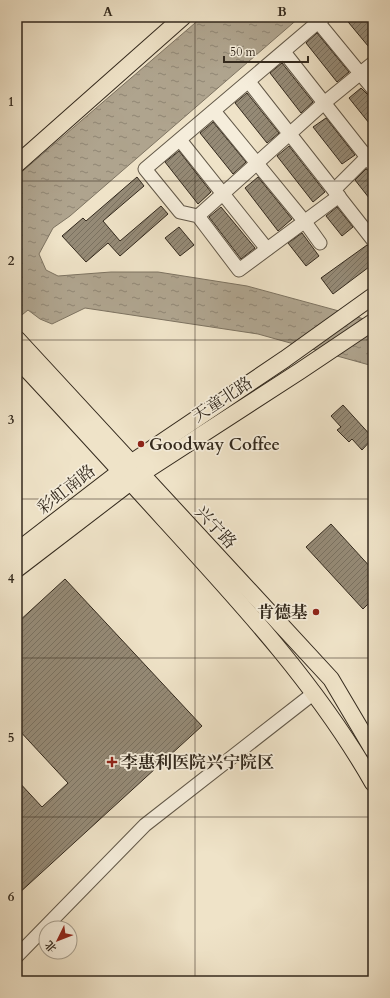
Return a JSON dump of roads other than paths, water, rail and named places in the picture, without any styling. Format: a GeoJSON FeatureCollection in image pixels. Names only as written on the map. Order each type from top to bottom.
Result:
{"type":"FeatureCollection","features":[{"type":"Feature","properties":{"kind":"main road"},"geometry":{"type":"LineString","coordinates":[[17,164],[183,17]]}},
{"type":"Feature","properties":{"kind":"main road","name":"天童北路"},"geometry":{"type":"LineString","coordinates":[[17,569],[131,472],[373,296]]}},
{"type":"Feature","properties":{"kind":"main road","name":"天童北路"},"geometry":{"type":"LineString","coordinates":[[131,472],[315,362],[373,322]]}},
{"type":"Feature","properties":{"kind":"main road","name":"兴宁路"},"geometry":{"type":"LineString","coordinates":[[17,339],[27,363],[331,679],[373,750]]}},
{"type":"Feature","properties":{"kind":"main road","name":"兴宁路"},"geometry":{"type":"LineString","coordinates":[[131,472],[314,693],[361,762],[373,783]]}},
{"type":"Feature","properties":{"kind":"main road","name":"彩虹南路"},"geometry":{"type":"LineString","coordinates":[[17,552],[131,472]]}},
{"type":"Feature","properties":{"kind":"street"},"geometry":{"type":"LineString","coordinates":[[284,52],[324,103],[371,158],[305,222],[239,270],[198,216],[180,212],[145,169],[249,82],[321,19],[373,89]]}},
{"type":"Feature","properties":{"kind":"street"},"geometry":{"type":"LineString","coordinates":[[198,216],[324,103],[373,63]]}},
{"type":"Feature","properties":{"kind":"street"},"geometry":{"type":"LineString","coordinates":[[249,82],[371,235]]}},
{"type":"Feature","properties":{"kind":"street"},"geometry":{"type":"LineString","coordinates":[[214,111],[258,163],[320,243]]}},
{"type":"Feature","properties":{"kind":"street"},"geometry":{"type":"LineString","coordinates":[[180,140],[267,249]]}},
{"type":"Feature","properties":{"kind":"street"},"geometry":{"type":"LineString","coordinates":[[17,956],[145,825],[314,693]]}},
{"type":"Feature","properties":{"kind":"water"},"geometry":{"type":"Polygon","coordinates":[[[202,17],[300,17],[70,216],[53,228],[39,254],[46,270],[58,276],[111,272],[158,272],[247,286],[339,311],[373,322],[373,366],[258,334],[85,308],[52,324],[40,319],[28,310],[17,319],[17,176],[202,17]]]}},
{"type":"Feature","properties":{"kind":"place","name":"Goodway Coffee"},"geometry":{"type":"Point","coordinates":[141,444]}},
{"type":"Feature","properties":{"kind":"place","name":"肯德基"},"geometry":{"type":"Point","coordinates":[316,612]}},
{"type":"Feature","properties":{"kind":"place","name":"李惠利医院兴宁院区"},"geometry":{"type":"Point","coordinates":[112,762]}}]}
